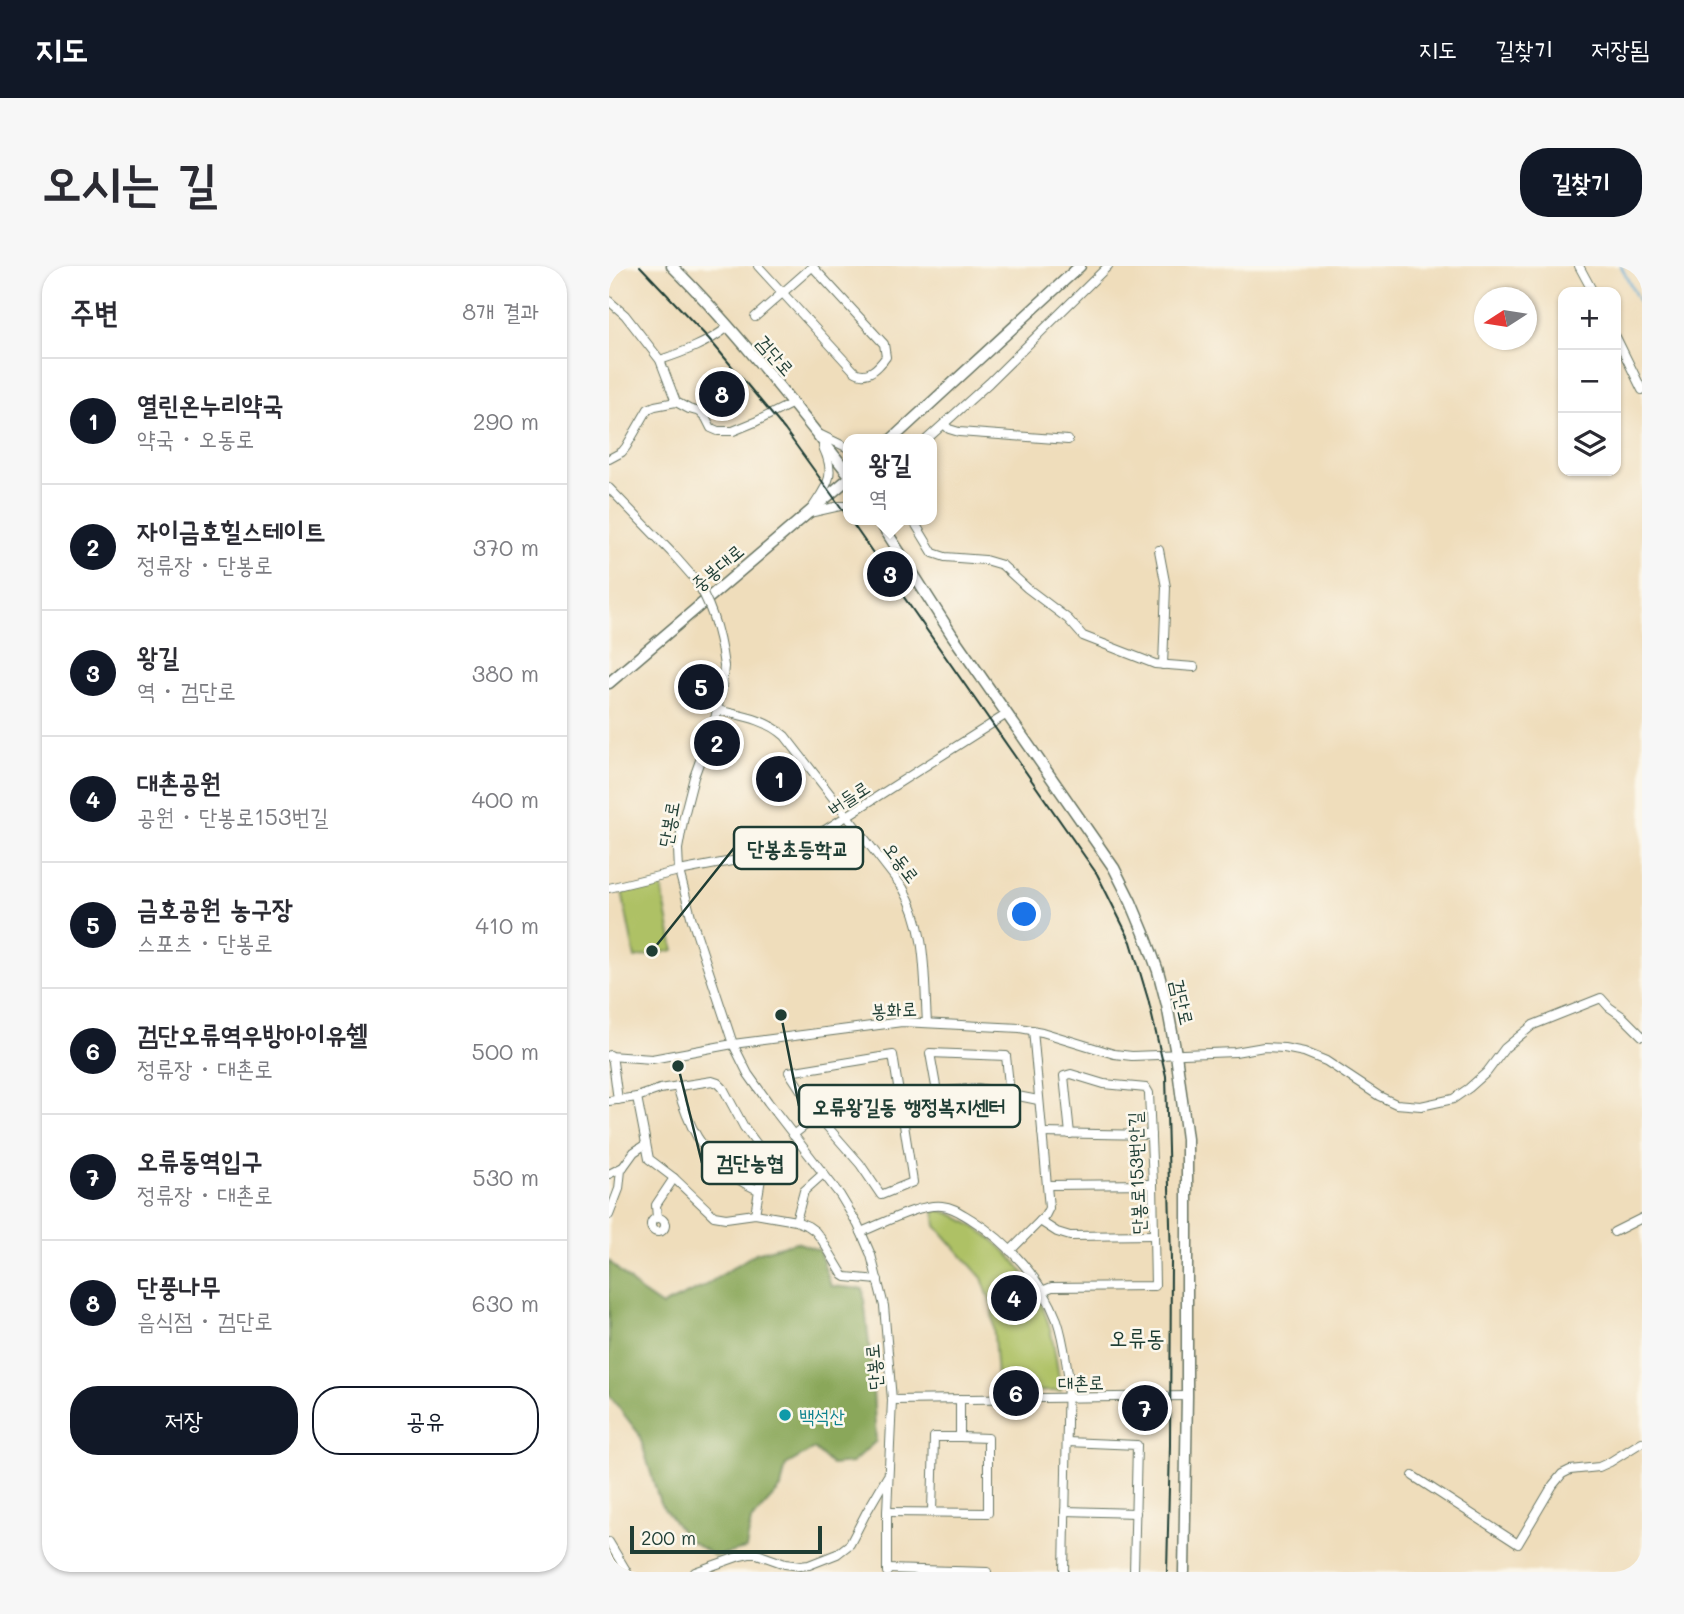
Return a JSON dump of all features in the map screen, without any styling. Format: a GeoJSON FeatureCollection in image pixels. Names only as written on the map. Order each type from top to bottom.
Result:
{"type":"FeatureCollection","features":[{"type":"Feature","properties":{"kind":"main road","name":"검단로"},"geometry":{"type":"LineString","coordinates":[[672,266],[793,403],[843,467]]}},
{"type":"Feature","properties":{"kind":"main road"},"geometry":{"type":"LineString","coordinates":[[896,434],[1080,266]]}},
{"type":"Feature","properties":{"kind":"main road","name":"중봉대로"},"geometry":{"type":"LineString","coordinates":[[609,683],[843,483]]}},
{"type":"Feature","properties":{"kind":"main road","name":"검단로"},"geometry":{"type":"LineString","coordinates":[[882,525],[952,635],[1114,868],[1131,902],[1158,971],[1176,1054],[1187,1139],[1184,1572]]}},
{"type":"Feature","properties":{"kind":"street"},"geometry":{"type":"LineString","coordinates":[[755,317],[783,293],[813,266],[884,344],[886,357],[872,372],[858,374],[854,371],[783,293],[758,266]]}},
{"type":"Feature","properties":{"kind":"street"},"geometry":{"type":"LineString","coordinates":[[933,434],[1007,366],[1108,266]]}},
{"type":"Feature","properties":{"kind":"street"},"geometry":{"type":"LineString","coordinates":[[1579,266],[1590,287]]}},
{"type":"Feature","properties":{"kind":"street"},"geometry":{"type":"LineString","coordinates":[[609,301],[625,315],[660,360],[675,402]]}},
{"type":"Feature","properties":{"kind":"street"},"geometry":{"type":"LineString","coordinates":[[660,360],[708,341],[728,327]]}},
{"type":"Feature","properties":{"kind":"street"},"geometry":{"type":"LineString","coordinates":[[1621,347],[1642,390]]}},
{"type":"Feature","properties":{"kind":"street"},"geometry":{"type":"LineString","coordinates":[[609,459],[622,452],[648,409],[655,405],[675,402],[689,410],[700,412],[711,428],[727,432],[742,428],[793,403]]}},
{"type":"Feature","properties":{"kind":"street"},"geometry":{"type":"LineString","coordinates":[[944,424],[959,432],[1068,440]]}},
{"type":"Feature","properties":{"kind":"street"},"geometry":{"type":"LineString","coordinates":[[816,432],[843,446]]}},
{"type":"Feature","properties":{"kind":"street"},"geometry":{"type":"LineString","coordinates":[[809,513],[829,482],[828,458],[816,432]]}},
{"type":"Feature","properties":{"kind":"street","name":"단봉로"},"geometry":{"type":"LineString","coordinates":[[609,488],[693,577],[705,595],[717,627],[724,666],[722,688],[684,816],[678,849],[679,871],[692,920],[733,1044],[748,1074],[840,1195],[862,1233],[871,1255],[884,1306],[892,1400],[887,1571]]}},
{"type":"Feature","properties":{"kind":"street"},"geometry":{"type":"LineString","coordinates":[[809,513],[843,506]]}},
{"type":"Feature","properties":{"kind":"street"},"geometry":{"type":"LineString","coordinates":[[916,525],[937,556],[985,560],[1002,565],[1068,619],[1083,636],[1154,664],[1194,667]]}},
{"type":"Feature","properties":{"kind":"street"},"geometry":{"type":"LineString","coordinates":[[1159,550],[1166,587],[1163,665]]}},
{"type":"Feature","properties":{"kind":"street","name":"오동로"},"geometry":{"type":"LineString","coordinates":[[717,710],[759,720],[785,736],[903,888],[913,905],[922,939],[927,1023]]}},
{"type":"Feature","properties":{"kind":"street","name":"버들로"},"geometry":{"type":"LineString","coordinates":[[609,888],[679,871],[795,849],[1007,714]]}},
{"type":"Feature","properties":{"kind":"street","name":"봉화로"},"geometry":{"type":"LineString","coordinates":[[610,1055],[652,1059],[733,1044],[902,1022],[1020,1028],[1114,1054],[1132,1056],[1284,1048],[1326,1061],[1396,1104],[1421,1106],[1453,1099],[1469,1088],[1487,1072],[1505,1048],[1533,1025],[1601,998],[1642,1036]]}},
{"type":"Feature","properties":{"kind":"street"},"geometry":{"type":"LineString","coordinates":[[1010,1251],[1041,1221],[1049,1208],[1033,1030]]}},
{"type":"Feature","properties":{"kind":"street"},"geometry":{"type":"LineString","coordinates":[[937,1092],[930,1053],[1006,1056],[1010,1094]]}},
{"type":"Feature","properties":{"kind":"street"},"geometry":{"type":"LineString","coordinates":[[610,1055],[614,1100],[712,1080],[723,1088],[744,1127],[765,1155],[755,1214]]}},
{"type":"Feature","properties":{"kind":"street"},"geometry":{"type":"LineString","coordinates":[[893,1055],[900,1095],[913,1182],[881,1195],[860,1164],[818,1116],[789,1072],[893,1055]]}},
{"type":"Feature","properties":{"kind":"street","name":"단봉로153번안길"},"geometry":{"type":"LineString","coordinates":[[1042,1291],[1052,1287],[1155,1286],[1149,1093],[1146,1088],[1104,1084],[1071,1074],[1064,1076],[1070,1134]]}},
{"type":"Feature","properties":{"kind":"street"},"geometry":{"type":"LineString","coordinates":[[677,1086],[684,1112],[700,1143],[723,1168],[759,1190]]}},
{"type":"Feature","properties":{"kind":"street"},"geometry":{"type":"LineString","coordinates":[[793,1135],[818,1116],[844,1102],[978,1088],[1038,1100]]}},
{"type":"Feature","properties":{"kind":"street"},"geometry":{"type":"LineString","coordinates":[[637,1097],[649,1159],[715,1216],[722,1218],[755,1214],[796,1221],[815,1231],[842,1275],[878,1280]]}},
{"type":"Feature","properties":{"kind":"street"},"geometry":{"type":"LineString","coordinates":[[1042,1133],[1151,1135]]}},
{"type":"Feature","properties":{"kind":"street"},"geometry":{"type":"LineString","coordinates":[[609,1215],[619,1189],[623,1167],[637,1150],[646,1144]]}},
{"type":"Feature","properties":{"kind":"street"},"geometry":{"type":"LineString","coordinates":[[609,1174],[623,1167]]}},
{"type":"Feature","properties":{"kind":"street"},"geometry":{"type":"LineString","coordinates":[[796,1221],[804,1191],[824,1174]]}},
{"type":"Feature","properties":{"kind":"street"},"geometry":{"type":"LineString","coordinates":[[657,1218],[656,1205],[674,1178]]}},
{"type":"Feature","properties":{"kind":"street"},"geometry":{"type":"LineString","coordinates":[[1048,1185],[1153,1184]]}},
{"type":"Feature","properties":{"kind":"street"},"geometry":{"type":"LineString","coordinates":[[862,1233],[922,1208],[943,1206],[954,1209],[983,1226],[1010,1251],[1042,1291],[1057,1321],[1068,1373],[1064,1572]]}},
{"type":"Feature","properties":{"kind":"street"},"geometry":{"type":"LineString","coordinates":[[1614,1232],[1642,1218]]}},
{"type":"Feature","properties":{"kind":"street"},"geometry":{"type":"LineString","coordinates":[[1041,1221],[1057,1232],[1070,1236],[1154,1235]]}},
{"type":"Feature","properties":{"kind":"street","name":"대촌로"},"geometry":{"type":"LineString","coordinates":[[892,1400],[1187,1396]]}},
{"type":"Feature","properties":{"kind":"street"},"geometry":{"type":"LineString","coordinates":[[960,1399],[960,1437]]}},
{"type":"Feature","properties":{"kind":"street"},"geometry":{"type":"LineString","coordinates":[[887,1511],[932,1512],[988,1513],[988,1438],[934,1437],[932,1512]]}},
{"type":"Feature","properties":{"kind":"street"},"geometry":{"type":"LineString","coordinates":[[1067,1442],[1137,1445],[1134,1572]]}},
{"type":"Feature","properties":{"kind":"street"},"geometry":{"type":"LineString","coordinates":[[1413,1476],[1518,1545],[1562,1474],[1570,1470],[1599,1467],[1642,1442]]}},
{"type":"Feature","properties":{"kind":"street"},"geometry":{"type":"LineString","coordinates":[[695,1572],[740,1556],[757,1554],[785,1564],[800,1566],[837,1554],[850,1544],[889,1475]]}},
{"type":"Feature","properties":{"kind":"street"},"geometry":{"type":"LineString","coordinates":[[1065,1511],[1136,1513]]}},
{"type":"Feature","properties":{"kind":"street"},"geometry":{"type":"LineString","coordinates":[[609,1542],[627,1572]]}},
{"type":"Feature","properties":{"kind":"street"},"geometry":{"type":"LineString","coordinates":[[887,1571],[987,1572]]}},
{"type":"Feature","properties":{"kind":"green space"},"geometry":{"type":"Polygon","coordinates":[[[661,885],[674,950],[635,958],[622,892],[661,885]]]}},
{"type":"Feature","properties":{"kind":"green space"},"geometry":{"type":"Polygon","coordinates":[[[934,1209],[954,1215],[986,1235],[1019,1267],[1043,1307],[1054,1347],[1061,1391],[998,1392],[992,1307],[982,1278],[936,1226],[934,1209]]]}},
{"type":"Feature","properties":{"kind":"green space"},"geometry":{"type":"Polygon","coordinates":[[[796,1242],[819,1250],[831,1286],[863,1289],[876,1441],[852,1463],[832,1465],[814,1449],[786,1465],[781,1488],[751,1521],[746,1549],[715,1556],[687,1539],[660,1503],[639,1434],[609,1395],[609,1261],[640,1291],[662,1306],[701,1288],[756,1253],[796,1242]]]}},
{"type":"Feature","properties":{"kind":"waterway"},"geometry":{"type":"LineString","coordinates":[[1621,266],[1642,308]]}},
{"type":"Feature","properties":{"kind":"tram line"},"geometry":{"type":"LineString","coordinates":[[640,266],[709,339],[785,430],[843,510]]}},
{"type":"Feature","properties":{"kind":"tram line"},"geometry":{"type":"LineString","coordinates":[[853,525],[1097,874],[1131,942],[1166,1076],[1171,1260],[1167,1572]]}},
{"type":"Feature","properties":{"kind":"place","name":"단풍나무"},"geometry":{"type":"Point","coordinates":[722,394]}},
{"type":"Feature","properties":{"kind":"place","name":"왕길"},"geometry":{"type":"Point","coordinates":[890,574]}},
{"type":"Feature","properties":{"kind":"place","name":"금호공원 농구장"},"geometry":{"type":"Point","coordinates":[701,687]}},
{"type":"Feature","properties":{"kind":"place","name":"자이금호힐스테이트"},"geometry":{"type":"Point","coordinates":[717,743]}},
{"type":"Feature","properties":{"kind":"place","name":"열린온누리약국"},"geometry":{"type":"Point","coordinates":[779,779]}},
{"type":"Feature","properties":{"kind":"place","name":"단봉초등학교"},"geometry":{"type":"Point","coordinates":[652,951]}},
{"type":"Feature","properties":{"kind":"place","name":"오류왕길동 행정복지센터"},"geometry":{"type":"Point","coordinates":[781,1015]}},
{"type":"Feature","properties":{"kind":"place","name":"검단농협"},"geometry":{"type":"Point","coordinates":[678,1066]}},
{"type":"Feature","properties":{"kind":"place","name":"대촌공원"},"geometry":{"type":"Point","coordinates":[1014,1298]}},
{"type":"Feature","properties":{"kind":"place","name":"검단오류역우방아이유쉘"},"geometry":{"type":"Point","coordinates":[1016,1393]}},
{"type":"Feature","properties":{"kind":"place","name":"오류동역입구"},"geometry":{"type":"Point","coordinates":[1145,1408]}},
{"type":"Feature","properties":{"kind":"place","name":"백석산"},"geometry":{"type":"Point","coordinates":[785,1415]}},
{"type":"Feature","properties":{"kind":"district","name":"오류동"},"geometry":{"type":"Point","coordinates":[1137,1337]}}]}
